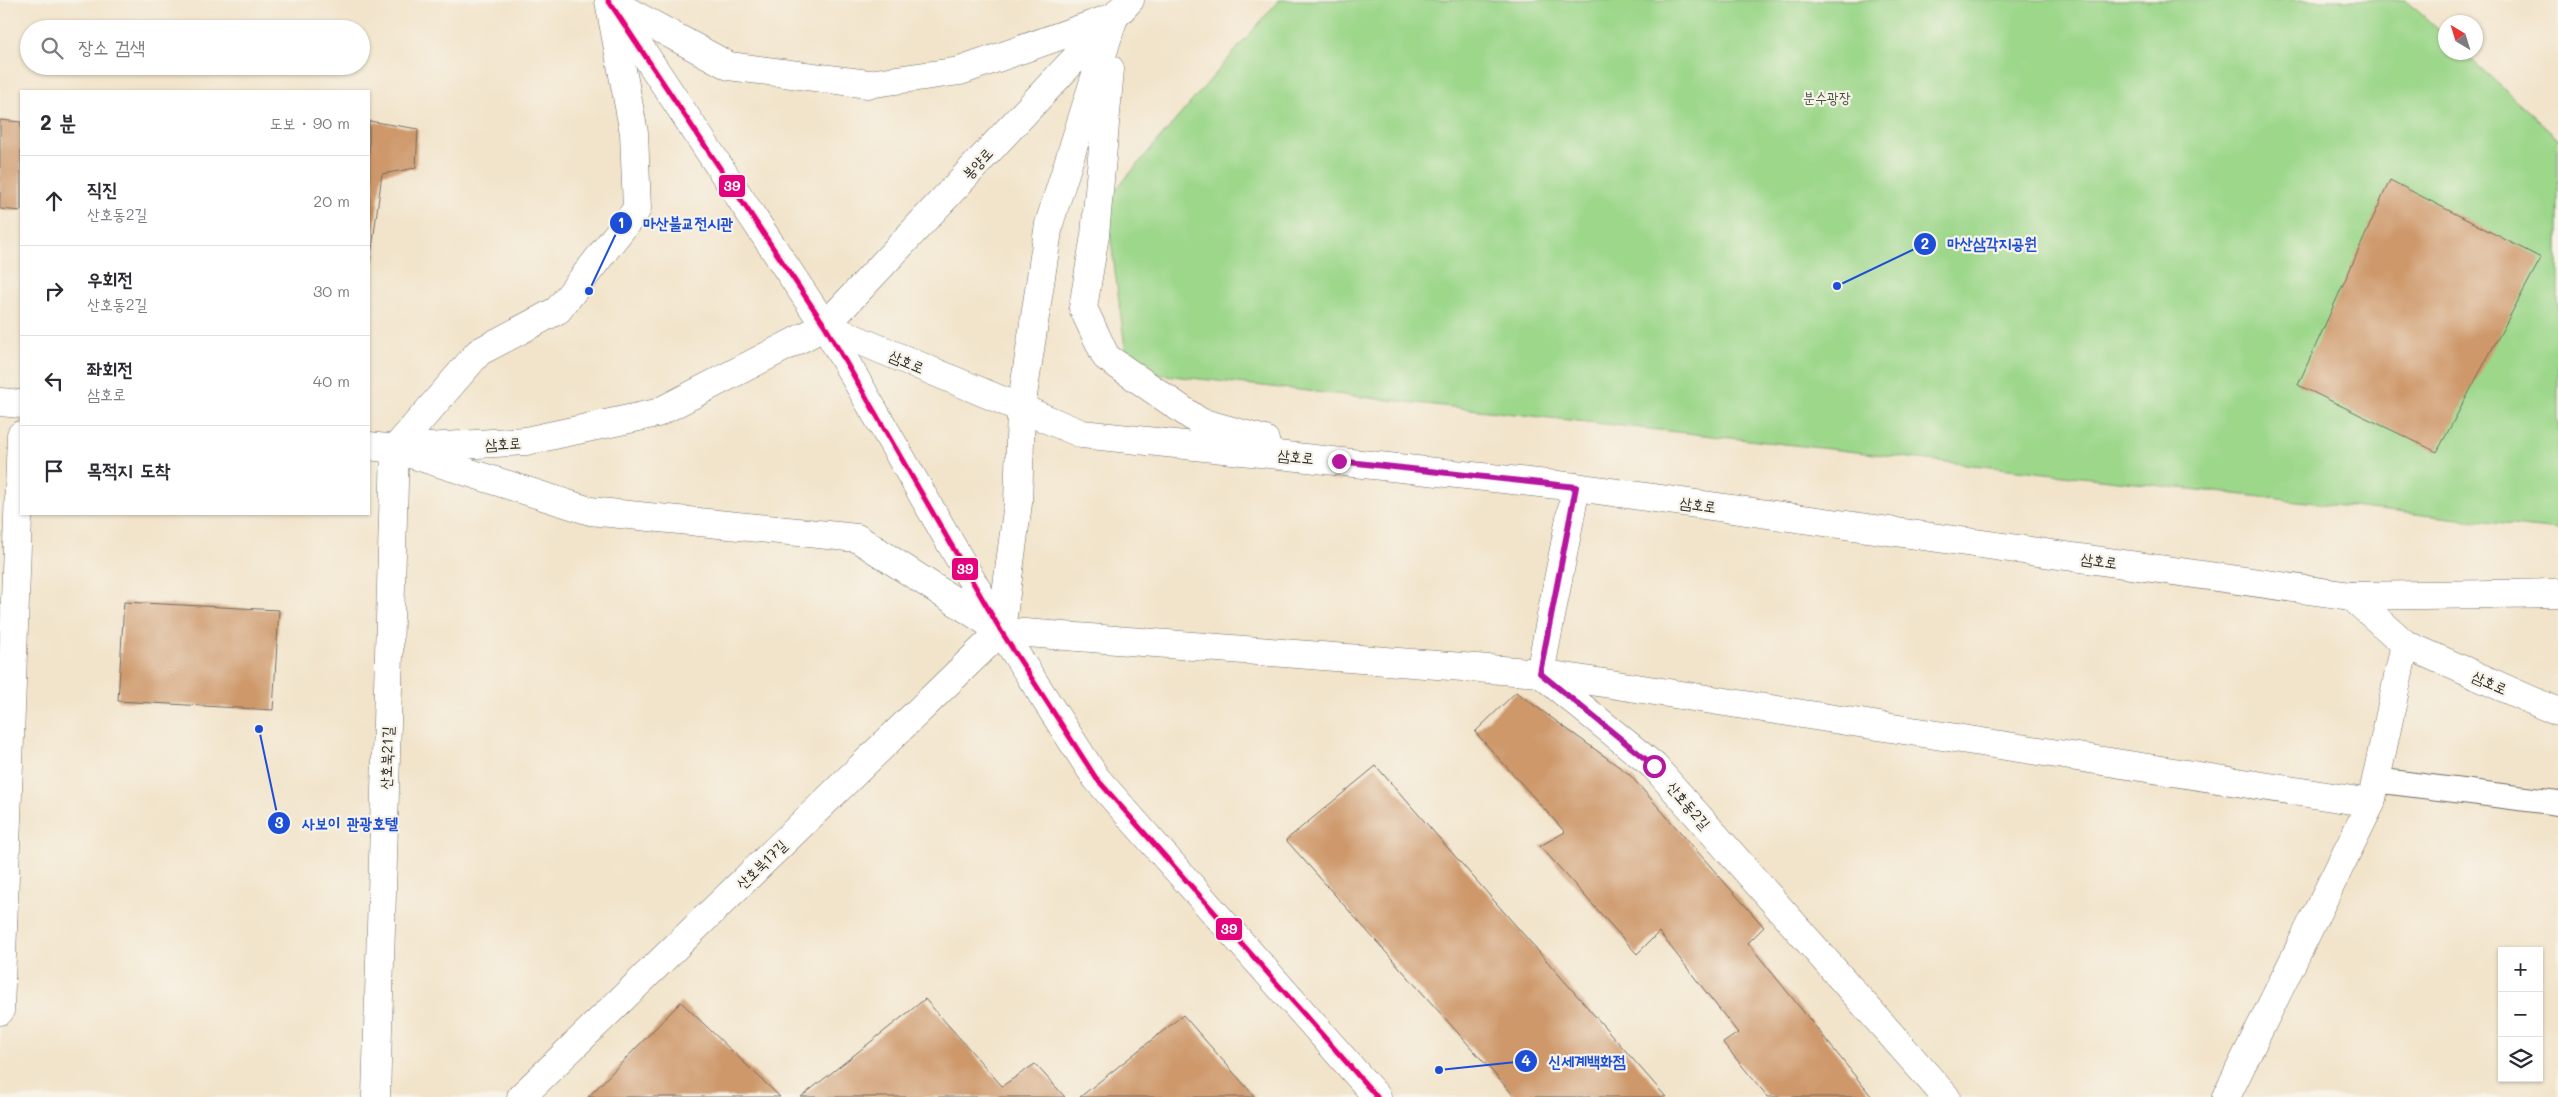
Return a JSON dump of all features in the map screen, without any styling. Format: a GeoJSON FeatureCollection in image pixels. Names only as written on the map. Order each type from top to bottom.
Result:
{"type":"FeatureCollection","features":[{"type":"Feature","properties":{"kind":"main road"},"geometry":{"type":"LineString","coordinates":[[609,0],[729,66],[868,84],[960,71],[1122,8]]}},
{"type":"Feature","properties":{"kind":"main road"},"geometry":{"type":"LineString","coordinates":[[609,0],[824,326],[1000,631],[1096,778],[1377,1097]]}},
{"type":"Feature","properties":{"kind":"main road"},"geometry":{"type":"LineString","coordinates":[[609,0],[634,133],[637,209],[558,310],[479,352],[382,447],[590,511],[858,538],[1000,631],[1540,673],[2373,791]]}},
{"type":"Feature","properties":{"kind":"main road"},"geometry":{"type":"LineString","coordinates":[[1000,631],[1018,503],[1021,409],[1049,224],[1122,8]]}},
{"type":"Feature","properties":{"kind":"main road"},"geometry":{"type":"LineString","coordinates":[[1122,8],[1095,236],[1083,308],[1106,357],[1200,422],[1339,461]]}},
{"type":"Feature","properties":{"kind":"main road","name":"봉양로"},"geometry":{"type":"LineString","coordinates":[[824,326],[1122,8]]}},
{"type":"Feature","properties":{"kind":"main road","name":"삼호로"},"geometry":{"type":"LineString","coordinates":[[382,447],[526,441],[657,414],[824,326],[1082,434],[1576,487],[2351,596],[2558,593]]}},
{"type":"Feature","properties":{"kind":"main road"},"geometry":{"type":"LineString","coordinates":[[0,402],[20,404]]}},
{"type":"Feature","properties":{"kind":"main road","name":"산호북21길"},"geometry":{"type":"LineString","coordinates":[[376,1097],[382,447]]}},
{"type":"Feature","properties":{"kind":"main road"},"geometry":{"type":"LineString","coordinates":[[0,1010],[20,462]]}},
{"type":"Feature","properties":{"kind":"main road"},"geometry":{"type":"LineString","coordinates":[[1540,673],[1576,487]]}},
{"type":"Feature","properties":{"kind":"main road","name":"삼호로"},"geometry":{"type":"LineString","coordinates":[[2351,596],[2405,644],[2558,712]]}},
{"type":"Feature","properties":{"kind":"main road","name":"산호북17길"},"geometry":{"type":"LineString","coordinates":[[521,1097],[1000,631]]}},
{"type":"Feature","properties":{"kind":"main road"},"geometry":{"type":"LineString","coordinates":[[2226,1097],[2373,791],[2405,644]]}},
{"type":"Feature","properties":{"kind":"main road","name":"산호동2길"},"geometry":{"type":"LineString","coordinates":[[1540,673],[1654,766],[1946,1097]]}},
{"type":"Feature","properties":{"kind":"lane"},"geometry":{"type":"LineString","coordinates":[[2373,791],[2558,803]]}},
{"type":"Feature","properties":{"kind":"green space","name":"분수광장"},"geometry":{"type":"Polygon","coordinates":[[[1279,0],[2406,0],[2438,30],[2438,60],[2472,60],[2558,138],[2558,530],[1128,371],[1106,201],[1279,0]]]}},
{"type":"Feature","properties":{"kind":"building"},"geometry":{"type":"Polygon","coordinates":[[[0,120],[20,122],[20,211],[0,209],[0,120]]]}},
{"type":"Feature","properties":{"kind":"building"},"geometry":{"type":"Polygon","coordinates":[[[370,121],[418,129],[416,168],[382,174],[370,264],[370,121]]]}},
{"type":"Feature","properties":{"kind":"building"},"geometry":{"type":"Polygon","coordinates":[[[2390,180],[2541,258],[2437,452],[2298,385],[2390,180]]]}},
{"type":"Feature","properties":{"kind":"building"},"geometry":{"type":"Polygon","coordinates":[[[124,602],[279,610],[273,710],[118,701],[124,602]]]}},
{"type":"Feature","properties":{"kind":"building"},"geometry":{"type":"Polygon","coordinates":[[[1516,692],[1629,774],[1764,927],[1748,943],[1872,1097],[1768,1097],[1723,1043],[1738,1033],[1659,932],[1637,954],[1540,846],[1565,832],[1475,732],[1516,692]]]}},
{"type":"Feature","properties":{"kind":"building"},"geometry":{"type":"Polygon","coordinates":[[[1376,766],[1666,1097],[1515,1097],[1286,840],[1376,766]]]}},
{"type":"Feature","properties":{"kind":"building"},"geometry":{"type":"Polygon","coordinates":[[[925,999],[1002,1086],[1035,1064],[1065,1097],[801,1097],[925,999]]]}},
{"type":"Feature","properties":{"kind":"building"},"geometry":{"type":"Polygon","coordinates":[[[681,1002],[780,1097],[588,1097],[681,1002]]]}},
{"type":"Feature","properties":{"kind":"building"},"geometry":{"type":"Polygon","coordinates":[[[1183,1015],[1255,1097],[1080,1097],[1183,1015]]]}},
{"type":"Feature","properties":{"kind":"transit line","name":"39"},"geometry":{"type":"LineString","coordinates":[[608,0],[825,326],[1001,631],[1096,778],[1377,1097]]}},
{"type":"Feature","properties":{"kind":"place","name":"마산삼각지공원"},"geometry":{"type":"Point","coordinates":[1837,286]}},
{"type":"Feature","properties":{"kind":"place","name":"마산불교전시관"},"geometry":{"type":"Point","coordinates":[589,291]}},
{"type":"Feature","properties":{"kind":"place","name":"사보이 관광호텔"},"geometry":{"type":"Point","coordinates":[259,729]}},
{"type":"Feature","properties":{"kind":"place","name":"신세계백화점"},"geometry":{"type":"Point","coordinates":[1439,1070]}},
{"type":"Feature","properties":{"kind":"route"},"geometry":{"type":"LineString","coordinates":[[1339,461],[1576,487],[1540,673],[1654,766]]}}]}
